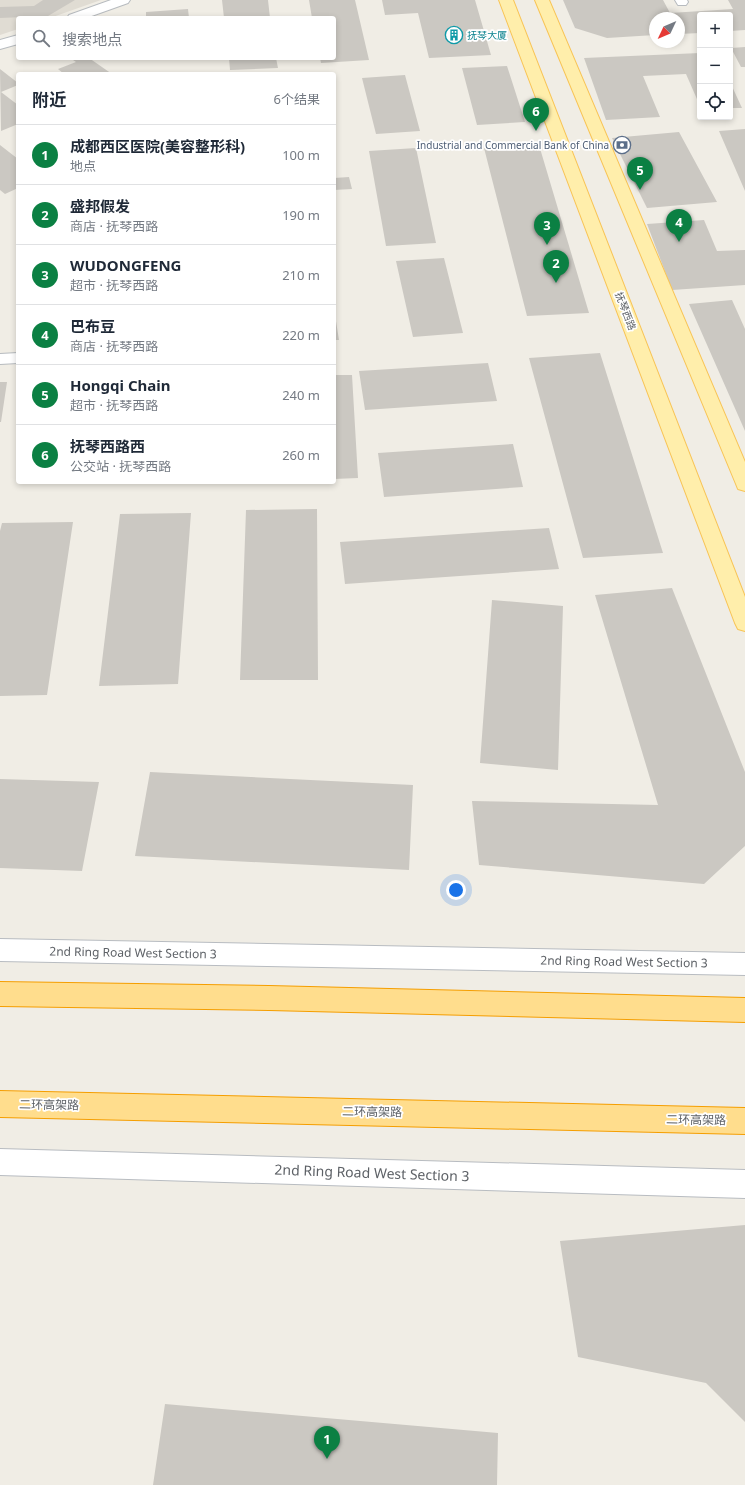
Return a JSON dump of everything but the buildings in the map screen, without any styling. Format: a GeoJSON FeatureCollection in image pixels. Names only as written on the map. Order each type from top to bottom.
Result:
{"type":"FeatureCollection","features":[{"type":"Feature","properties":{"kind":"highway"},"geometry":{"type":"LineString","coordinates":[[0,994],[269,998],[745,1010]]}},
{"type":"Feature","properties":{"kind":"highway","name":"二环高架路"},"geometry":{"type":"LineString","coordinates":[[0,1104],[745,1121]]}},
{"type":"Feature","properties":{"kind":"main road"},"geometry":{"type":"LineString","coordinates":[[79,16],[123,0]]}},
{"type":"Feature","properties":{"kind":"main road","name":"抚琴西路"},"geometry":{"type":"LineString","coordinates":[[506,0],[745,623]]}},
{"type":"Feature","properties":{"kind":"main road"},"geometry":{"type":"LineString","coordinates":[[542,0],[745,484]]}},
{"type":"Feature","properties":{"kind":"main road"},"geometry":{"type":"LineString","coordinates":[[0,45],[16,40]]}},
{"type":"Feature","properties":{"kind":"main road","name":"2nd Ring Road West Section 3"},"geometry":{"type":"LineString","coordinates":[[0,950],[745,964]]}},
{"type":"Feature","properties":{"kind":"main road","name":"2nd Ring Road West Section 3"},"geometry":{"type":"LineString","coordinates":[[0,1162],[745,1184]]}},
{"type":"Feature","properties":{"kind":"lane"},"geometry":{"type":"LineString","coordinates":[[0,359],[16,358]]}},
{"type":"Feature","properties":{"kind":"shaded area"},"geometry":{"type":"Polygon","coordinates":[[[0,0],[101,0],[56,16],[16,16],[16,30],[0,35],[0,0]]]}},
{"type":"Feature","properties":{"kind":"place","name":"抚琴大厦"},"geometry":{"type":"Point","coordinates":[454,35]}},
{"type":"Feature","properties":{"kind":"place","name":"抚琴西路西"},"geometry":{"type":"Point","coordinates":[536,131]}},
{"type":"Feature","properties":{"kind":"place","name":"Industrial and Commercial Bank of China"},"geometry":{"type":"Point","coordinates":[622,145]}},
{"type":"Feature","properties":{"kind":"place","name":"Hongqi Chain"},"geometry":{"type":"Point","coordinates":[640,190]}},
{"type":"Feature","properties":{"kind":"place","name":"巴布豆"},"geometry":{"type":"Point","coordinates":[679,242]}},
{"type":"Feature","properties":{"kind":"place","name":"WUDONGFENG"},"geometry":{"type":"Point","coordinates":[547,245]}},
{"type":"Feature","properties":{"kind":"place","name":"盛邦假发"},"geometry":{"type":"Point","coordinates":[556,283]}},
{"type":"Feature","properties":{"kind":"place","name":"成都西区医院(美容整形科)"},"geometry":{"type":"Point","coordinates":[327,1459]}}]}
